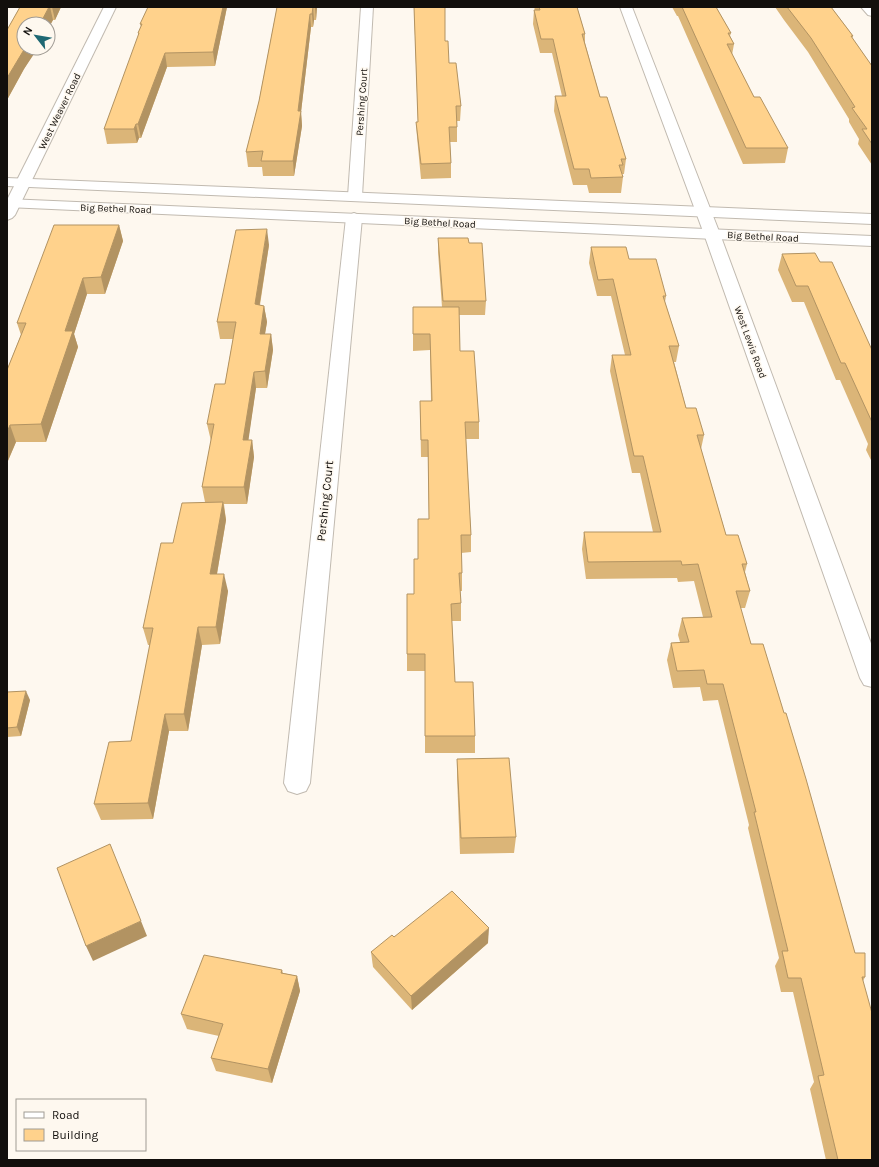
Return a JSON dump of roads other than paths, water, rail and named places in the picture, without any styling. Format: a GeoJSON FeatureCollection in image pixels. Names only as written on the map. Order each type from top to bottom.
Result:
{"type":"FeatureCollection","features":[{"type":"Feature","properties":{"kind":"street","name":"West Weaver Road"},"geometry":{"type":"LineString","coordinates":[[9,207],[23,183],[110,7]]}},
{"type":"Feature","properties":{"kind":"street","name":"Pershing Court"},"geometry":{"type":"LineString","coordinates":[[355,196],[367,7]]}},
{"type":"Feature","properties":{"kind":"street","name":"West Lewis Road"},"geometry":{"type":"LineString","coordinates":[[626,7],[704,212],[872,678]]}},
{"type":"Feature","properties":{"kind":"street"},"geometry":{"type":"LineString","coordinates":[[867,7],[872,13]]}},
{"type":"Feature","properties":{"kind":"street","name":"Big Bethel Road"},"geometry":{"type":"LineString","coordinates":[[7,182],[872,219]]}},
{"type":"Feature","properties":{"kind":"street","name":"Big Bethel Road"},"geometry":{"type":"LineString","coordinates":[[9,207],[354,218],[872,241]]}},
{"type":"Feature","properties":{"kind":"street","name":"Pershing Court"},"geometry":{"type":"LineString","coordinates":[[297,783],[354,218]]}}]}
